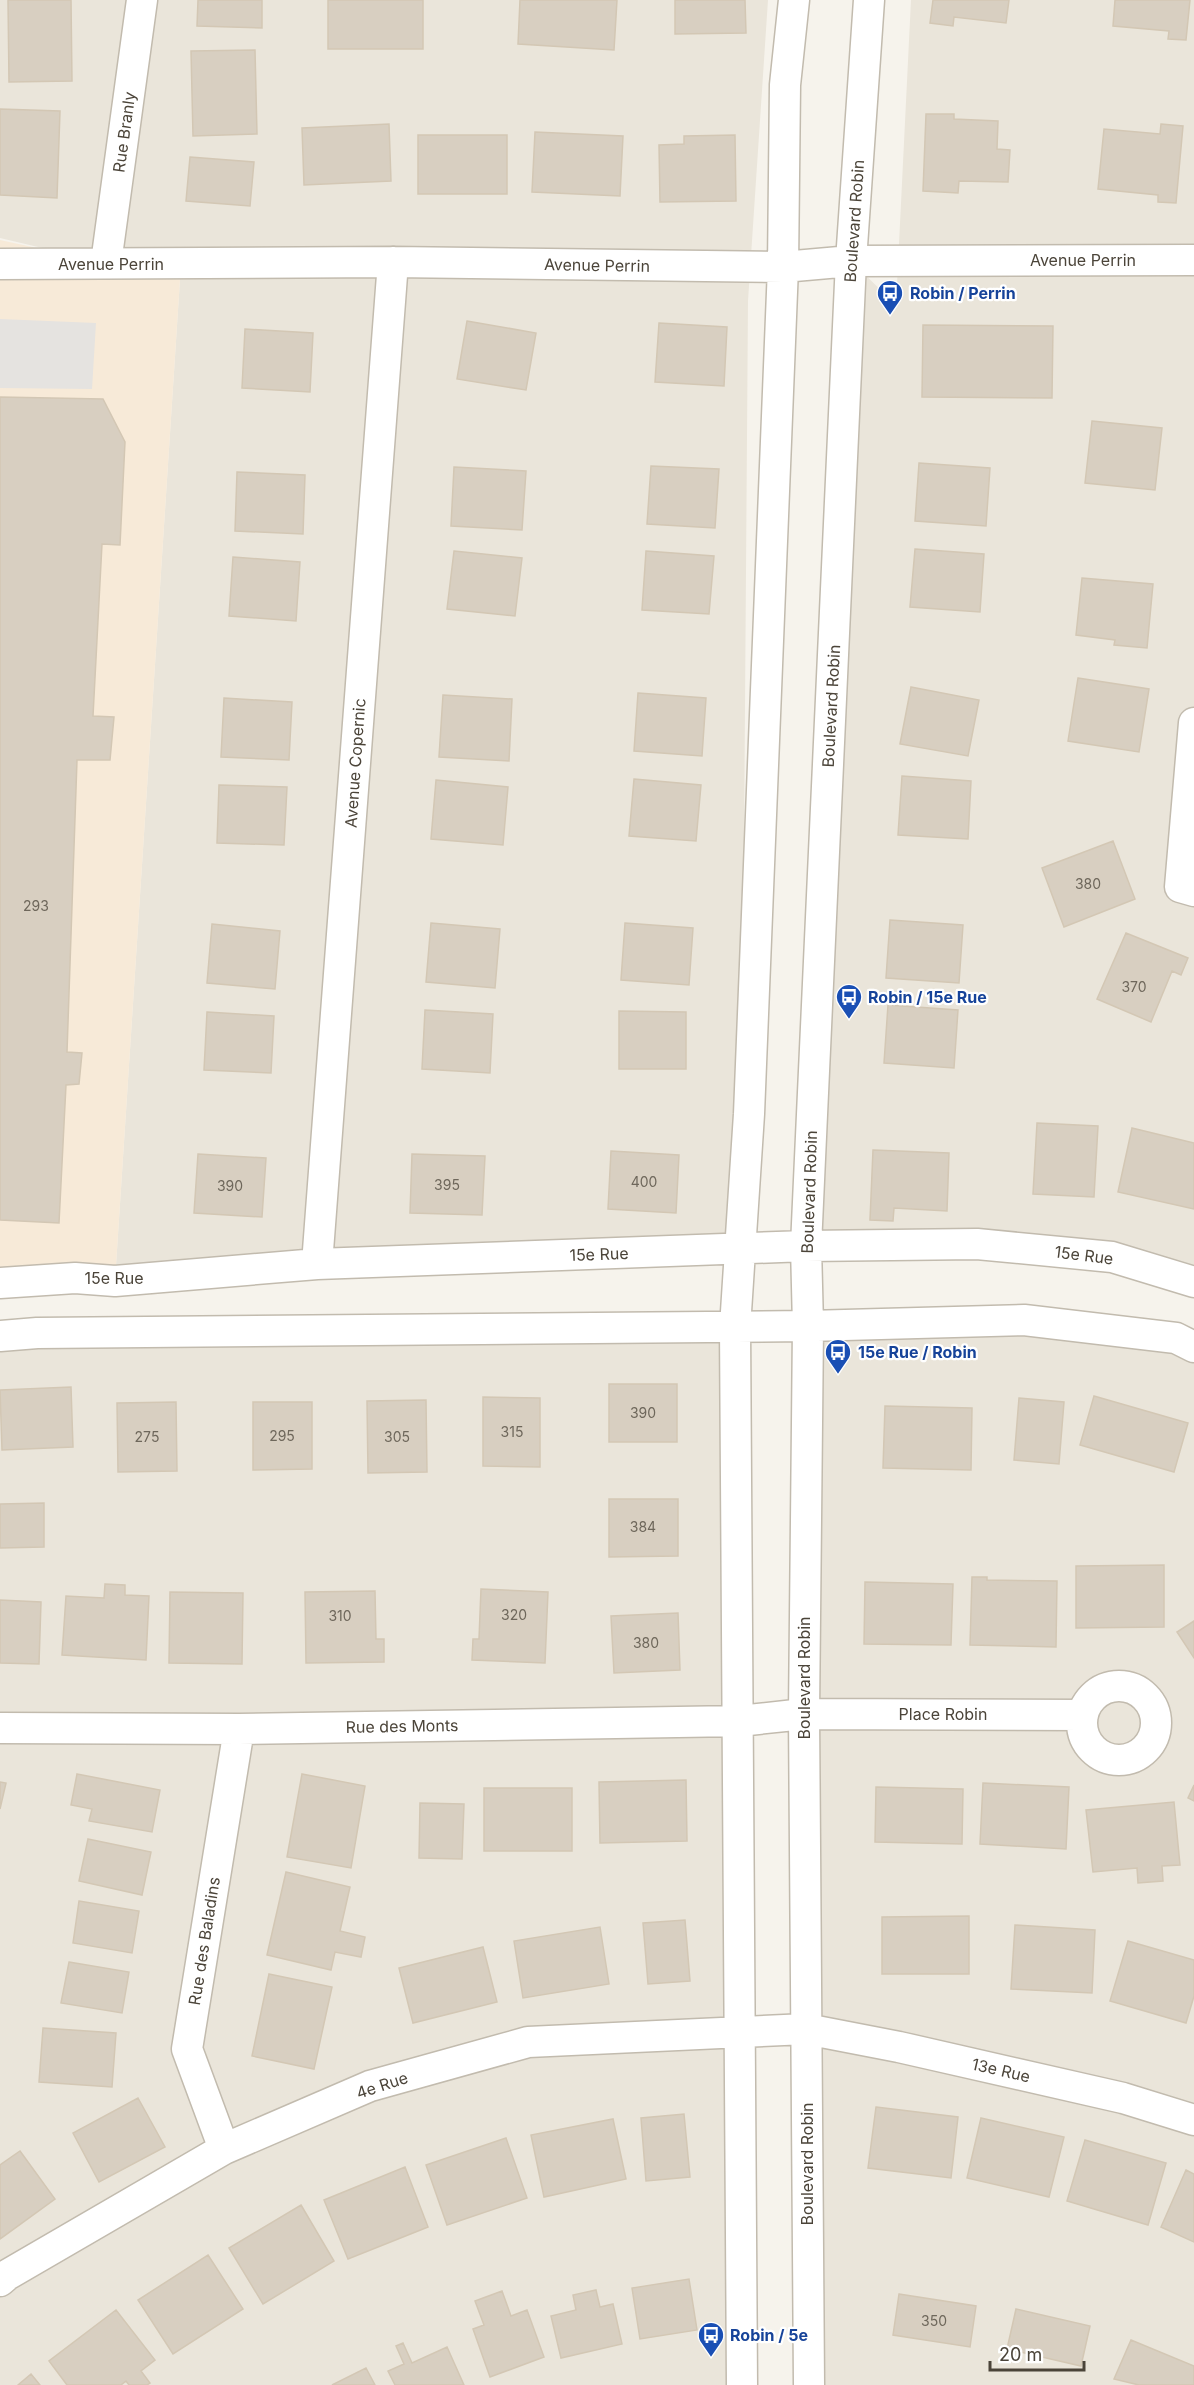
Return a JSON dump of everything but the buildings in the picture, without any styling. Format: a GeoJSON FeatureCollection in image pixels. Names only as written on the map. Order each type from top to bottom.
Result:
{"type":"FeatureCollection","features":[{"type":"Feature","properties":{"kind":"street","name":"Rue Branly"},"geometry":{"type":"LineString","coordinates":[[106,263],[142,0]]}},
{"type":"Feature","properties":{"kind":"street"},"geometry":{"type":"LineString","coordinates":[[742,2385],[735,1327],[749,1114],[783,267],[786,85],[794,0]]}},
{"type":"Feature","properties":{"kind":"street","name":"Boulevard Robin"},"geometry":{"type":"LineString","coordinates":[[808,2385],[804,1714],[808,1326],[806,1246],[851,261],[869,0]]}},
{"type":"Feature","properties":{"kind":"street","name":"Avenue Perrin"},"geometry":{"type":"LineString","coordinates":[[0,264],[393,262],[783,267],[851,261],[1194,260]]}},
{"type":"Feature","properties":{"kind":"street","name":"Avenue Copernic"},"geometry":{"type":"LineString","coordinates":[[317,1264],[393,262]]}},
{"type":"Feature","properties":{"kind":"street"},"geometry":{"type":"LineString","coordinates":[[1187,889],[1194,723]]}},
{"type":"Feature","properties":{"kind":"street","name":"15e Rue"},"geometry":{"type":"LineString","coordinates":[[0,1283],[75,1278],[115,1281],[317,1264],[806,1246],[977,1244],[1112,1257],[1194,1282]]}},
{"type":"Feature","properties":{"kind":"street"},"geometry":{"type":"LineString","coordinates":[[0,1336],[36,1333],[808,1326],[1024,1320],[1176,1338],[1194,1347]]}},
{"type":"Feature","properties":{"kind":"street","name":"Place Robin"},"geometry":{"type":"LineString","coordinates":[[804,1714],[1083,1714]]}},
{"type":"Feature","properties":{"kind":"street","name":"Rue des Monts"},"geometry":{"type":"LineString","coordinates":[[0,1728],[239,1728],[739,1721],[804,1714]]}},
{"type":"Feature","properties":{"kind":"street","name":"Rue des Baladins"},"geometry":{"type":"LineString","coordinates":[[224,2149],[187,2049],[239,1728]]}},
{"type":"Feature","properties":{"kind":"street","name":"4e Rue"},"geometry":{"type":"LineString","coordinates":[[0,2281],[224,2149],[370,2086],[528,2042],[806,2029]]}},
{"type":"Feature","properties":{"kind":"street","name":"13e Rue"},"geometry":{"type":"LineString","coordinates":[[806,2029],[899,2047],[1123,2098],[1194,2120]]}},
{"type":"Feature","properties":{"kind":"shaded area"},"geometry":{"type":"Polygon","coordinates":[[[0,0],[768,0],[748,301],[741,1249],[115,1281],[181,264],[106,263],[0,238],[0,0]]]}},
{"type":"Feature","properties":{"kind":"shaded area"},"geometry":{"type":"Polygon","coordinates":[[[911,0],[1194,0],[1194,1282],[1112,1257],[806,1246],[851,261],[896,305],[911,0]]]}},
{"type":"Feature","properties":{"kind":"shaded area"},"geometry":{"type":"Polygon","coordinates":[[[0,240],[106,263],[181,264],[115,1281],[0,1285],[0,240]]]}},
{"type":"Feature","properties":{"kind":"shaded area"},"geometry":{"type":"Polygon","coordinates":[[[0,319],[96,323],[92,389],[0,388],[0,319]]]}},
{"type":"Feature","properties":{"kind":"shaded area"},"geometry":{"type":"Polygon","coordinates":[[[1024,1320],[1194,1347],[1194,2385],[811,2385],[808,1326],[1024,1320]]]}},
{"type":"Feature","properties":{"kind":"shaded area"},"geometry":{"type":"Polygon","coordinates":[[[735,1327],[748,2385],[0,2385],[0,1336],[735,1327]]]}},
{"type":"Feature","properties":{"kind":"place","name":"Robin / Perrin"},"geometry":{"type":"Point","coordinates":[890,316]}},
{"type":"Feature","properties":{"kind":"place","name":"Robin / 15e Rue"},"geometry":{"type":"Point","coordinates":[849,1020]}},
{"type":"Feature","properties":{"kind":"place","name":"15e Rue / Robin"},"geometry":{"type":"Point","coordinates":[838,1375]}},
{"type":"Feature","properties":{"kind":"place","name":"Robin / 5e"},"geometry":{"type":"Point","coordinates":[711,2358]}}]}
